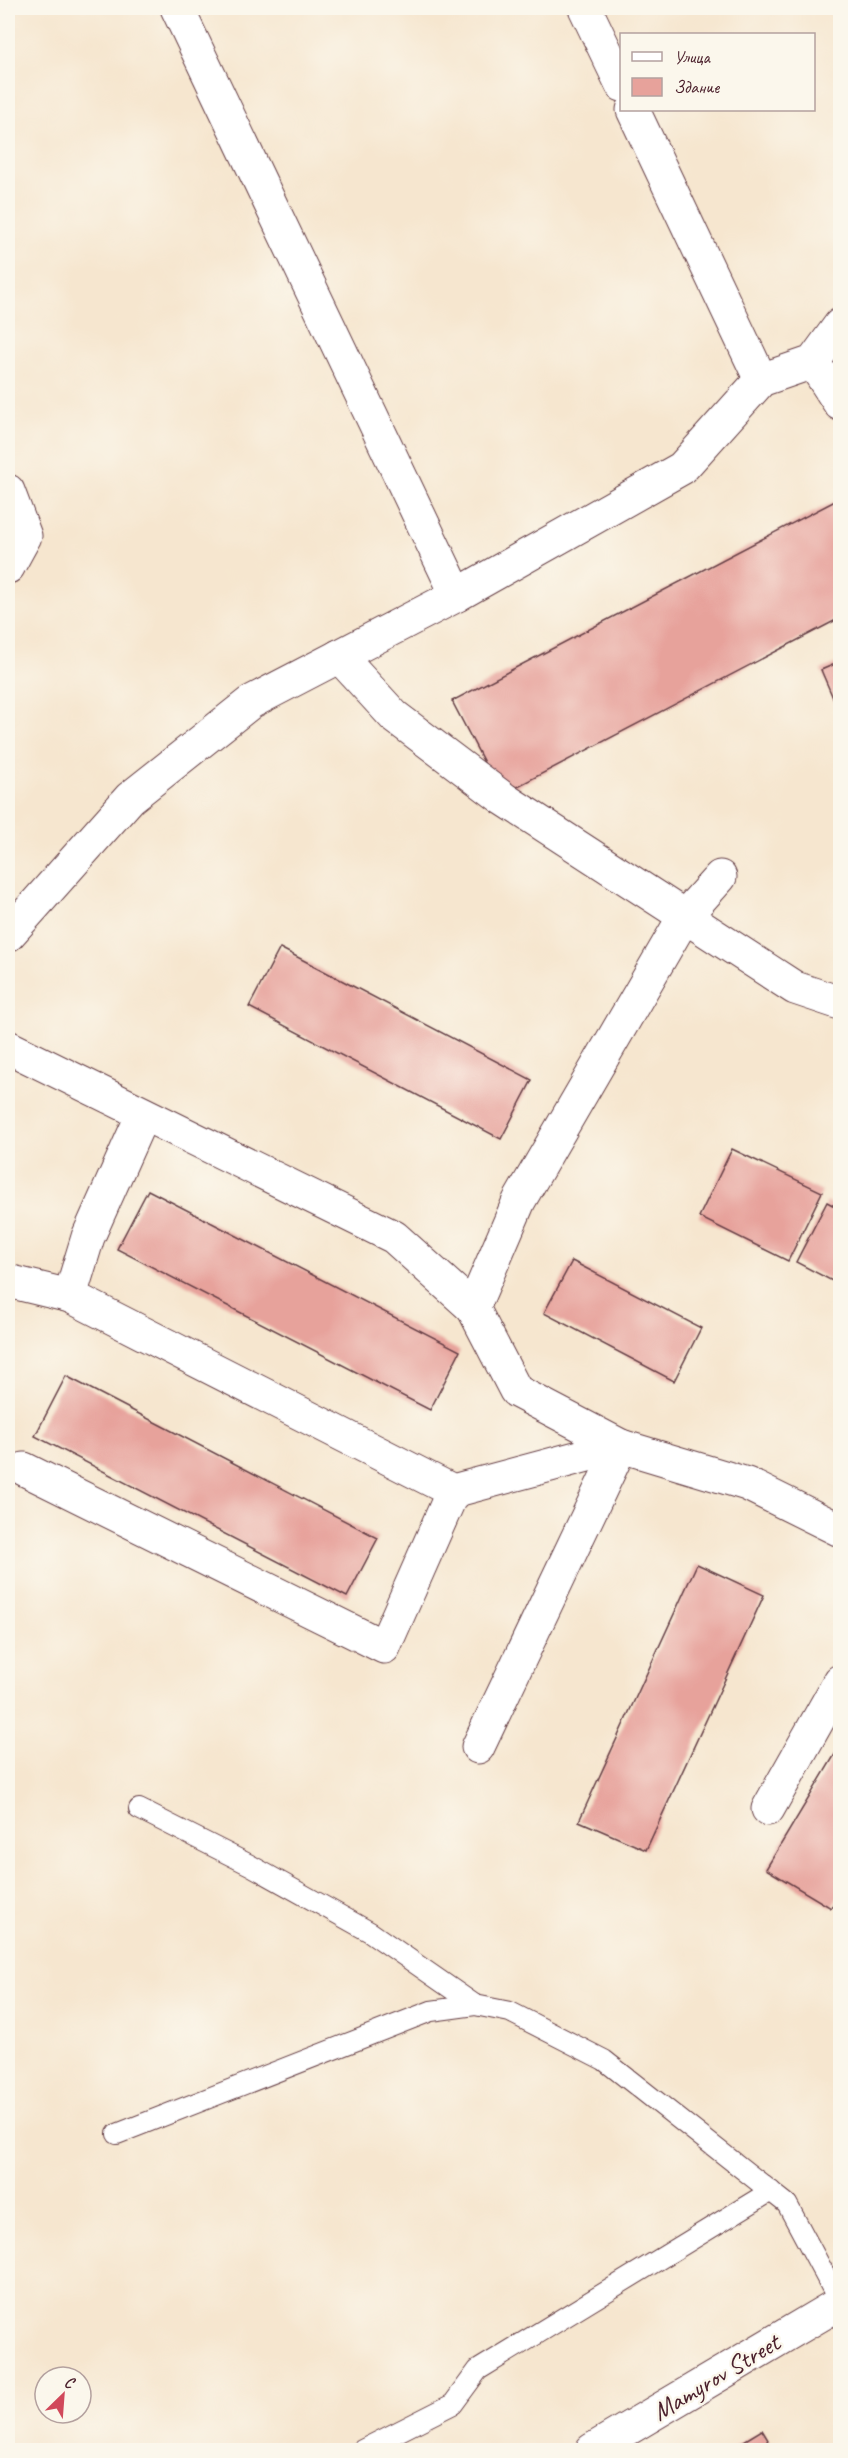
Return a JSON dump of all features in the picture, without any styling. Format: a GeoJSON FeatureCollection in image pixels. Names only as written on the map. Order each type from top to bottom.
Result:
{"type":"FeatureCollection","features":[{"type":"Feature","properties":{"kind":"street"},"geometry":{"type":"LineString","coordinates":[[177,8],[457,595]]}},
{"type":"Feature","properties":{"kind":"street"},"geometry":{"type":"LineString","coordinates":[[585,8],[620,83]]}},
{"type":"Feature","properties":{"kind":"street"},"geometry":{"type":"LineString","coordinates":[[633,111],[761,380]]}},
{"type":"Feature","properties":{"kind":"street"},"geometry":{"type":"LineString","coordinates":[[8,935],[130,798],[251,702],[457,595],[682,468],[761,380],[813,362],[840,325]]}},
{"type":"Feature","properties":{"kind":"street"},"geometry":{"type":"LineString","coordinates":[[813,362],[840,404]]}},
{"type":"Feature","properties":{"kind":"street"},"geometry":{"type":"LineString","coordinates":[[8,491],[25,536],[8,567]]}},
{"type":"Feature","properties":{"kind":"street"},"geometry":{"type":"LineString","coordinates":[[339,656],[394,716],[494,792],[795,988],[840,1003]]}},
{"type":"Feature","properties":{"kind":"street"},"geometry":{"type":"LineString","coordinates":[[473,1308],[519,1201],[684,917],[720,877]]}},
{"type":"Feature","properties":{"kind":"street"},"geometry":{"type":"LineString","coordinates":[[8,1047],[394,1237],[473,1308],[516,1391],[621,1446],[747,1484],[840,1530]]}},
{"type":"Feature","properties":{"kind":"street"},"geometry":{"type":"LineString","coordinates":[[70,1296],[88,1237],[143,1114]]}},
{"type":"Feature","properties":{"kind":"street"},"geometry":{"type":"LineString","coordinates":[[8,1281],[70,1296],[453,1491],[621,1446]]}},
{"type":"Feature","properties":{"kind":"street"},"geometry":{"type":"LineString","coordinates":[[478,1747],[621,1446]]}},
{"type":"Feature","properties":{"kind":"street"},"geometry":{"type":"LineString","coordinates":[[24,1469],[384,1647],[453,1491]]}},
{"type":"Feature","properties":{"kind":"street"},"geometry":{"type":"LineString","coordinates":[[768,1809],[840,1681]]}},
{"type":"Feature","properties":{"kind":"street","name":"Mamyrov Street"},"geometry":{"type":"LineString","coordinates":[[592,2451],[840,2303]]}},
{"type":"Feature","properties":{"kind":"lane"},"geometry":{"type":"LineString","coordinates":[[140,1809],[250,1865],[370,1932],[475,2005]]}},
{"type":"Feature","properties":{"kind":"lane"},"geometry":{"type":"LineString","coordinates":[[117,2134],[431,2011],[475,2005],[510,2012],[604,2060],[787,2204],[840,2303]]}},
{"type":"Feature","properties":{"kind":"lane"},"geometry":{"type":"LineString","coordinates":[[362,2451],[453,2404],[478,2370],[771,2191]]}},
{"type":"Feature","properties":{"kind":"building"},"geometry":{"type":"Polygon","coordinates":[[[835,501],[840,511],[840,618],[501,795],[452,701],[835,501]]]}},
{"type":"Feature","properties":{"kind":"building"},"geometry":{"type":"Polygon","coordinates":[[[840,662],[840,714],[821,670],[840,662]]]}},
{"type":"Feature","properties":{"kind":"building"},"geometry":{"type":"Polygon","coordinates":[[[280,948],[532,1080],[501,1139],[249,1007],[280,948]]]}},
{"type":"Feature","properties":{"kind":"building"},"geometry":{"type":"Polygon","coordinates":[[[732,1149],[822,1192],[788,1261],[699,1217],[732,1149]]]}},
{"type":"Feature","properties":{"kind":"building"},"geometry":{"type":"Polygon","coordinates":[[[148,1190],[460,1351],[430,1410],[117,1249],[148,1190]]]}},
{"type":"Feature","properties":{"kind":"building"},"geometry":{"type":"Polygon","coordinates":[[[827,1202],[840,1209],[840,1285],[796,1262],[827,1202]]]}},
{"type":"Feature","properties":{"kind":"building"},"geometry":{"type":"Polygon","coordinates":[[[572,1261],[701,1328],[674,1381],[544,1313],[572,1261]]]}},
{"type":"Feature","properties":{"kind":"building"},"geometry":{"type":"Polygon","coordinates":[[[66,1376],[378,1538],[347,1597],[35,1436],[66,1376]]]}},
{"type":"Feature","properties":{"kind":"building"},"geometry":{"type":"Polygon","coordinates":[[[697,1564],[764,1595],[646,1850],[579,1821],[697,1564]]]}},
{"type":"Feature","properties":{"kind":"building"},"geometry":{"type":"Polygon","coordinates":[[[840,1746],[840,1893],[831,1908],[766,1869],[840,1746]]]}},
{"type":"Feature","properties":{"kind":"building"},"geometry":{"type":"Polygon","coordinates":[[[762,2430],[774,2450],[729,2450],[762,2430]]]}}]}
